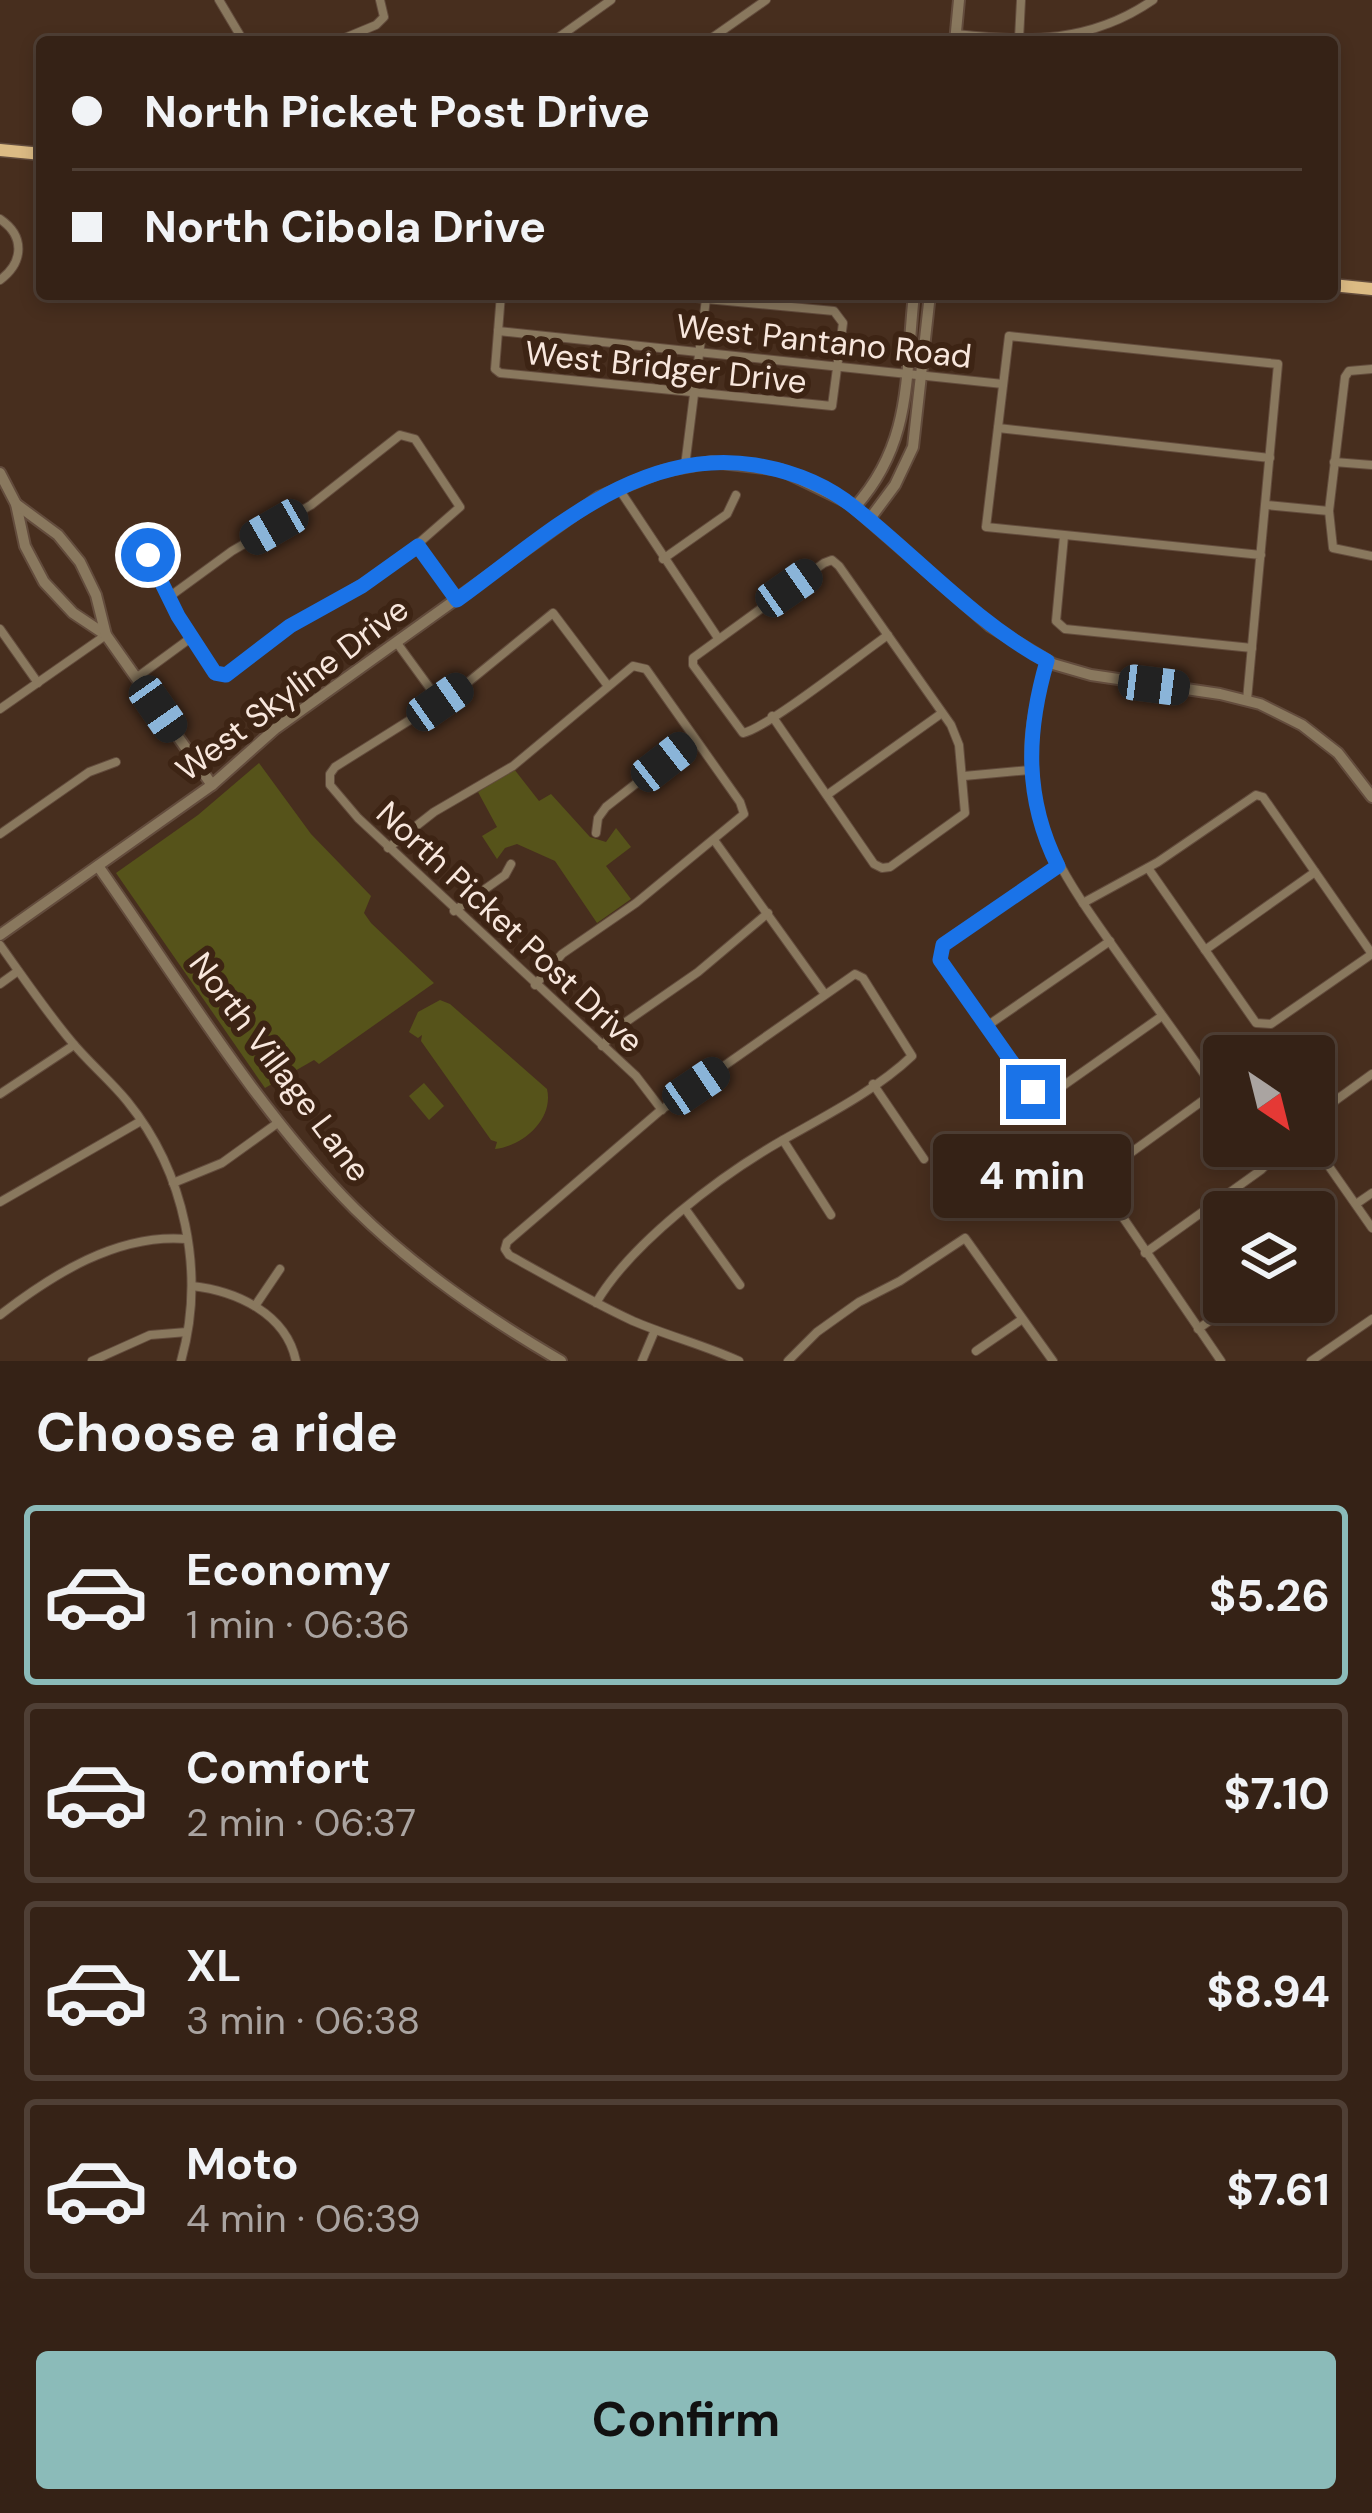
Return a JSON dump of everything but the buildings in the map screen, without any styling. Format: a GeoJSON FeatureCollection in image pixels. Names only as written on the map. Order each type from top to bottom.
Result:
{"type":"FeatureCollection","features":[{"type":"Feature","properties":{"kind":"main road"},"geometry":{"type":"LineString","coordinates":[[0,150],[36,153]]}},
{"type":"Feature","properties":{"kind":"main road"},"geometry":{"type":"LineString","coordinates":[[1338,286],[1372,289]]}},
{"type":"Feature","properties":{"kind":"street"},"geometry":{"type":"LineString","coordinates":[[219,0],[240,36]]}},
{"type":"Feature","properties":{"kind":"street"},"geometry":{"type":"LineString","coordinates":[[349,36],[376,25],[384,16],[380,0]]}},
{"type":"Feature","properties":{"kind":"street"},"geometry":{"type":"LineString","coordinates":[[560,36],[610,0]]}},
{"type":"Feature","properties":{"kind":"street"},"geometry":{"type":"LineString","coordinates":[[715,36],[766,0]]}},
{"type":"Feature","properties":{"kind":"street"},"geometry":{"type":"LineString","coordinates":[[955,36],[959,0]]}},
{"type":"Feature","properties":{"kind":"street"},"geometry":{"type":"LineString","coordinates":[[1018,36],[1022,0]]}},
{"type":"Feature","properties":{"kind":"street"},"geometry":{"type":"LineString","coordinates":[[1074,36],[1099,29],[1153,0]]}},
{"type":"Feature","properties":{"kind":"street"},"geometry":{"type":"LineString","coordinates":[[0,219],[11,227],[19,247],[16,266],[0,280]]}},
{"type":"Feature","properties":{"kind":"street"},"geometry":{"type":"LineString","coordinates":[[497,331],[500,300]]}},
{"type":"Feature","properties":{"kind":"street"},"geometry":{"type":"LineString","coordinates":[[685,466],[706,300]]}},
{"type":"Feature","properties":{"kind":"street"},"geometry":{"type":"LineString","coordinates":[[717,300],[834,311],[843,322],[838,366]]}},
{"type":"Feature","properties":{"kind":"street"},"geometry":{"type":"LineString","coordinates":[[855,507],[876,484],[896,445],[913,300]]}},
{"type":"Feature","properties":{"kind":"street"},"geometry":{"type":"LineString","coordinates":[[869,520],[909,460],[930,300]]}},
{"type":"Feature","properties":{"kind":"street","name":"West Pantano Road"},"geometry":{"type":"LineString","coordinates":[[497,331],[1003,384]]}},
{"type":"Feature","properties":{"kind":"street","name":"West Bridger Drive"},"geometry":{"type":"LineString","coordinates":[[497,331],[495,370],[500,373],[827,408],[832,406],[838,366]]}},
{"type":"Feature","properties":{"kind":"street"},"geometry":{"type":"LineString","coordinates":[[1246,700],[1252,648],[1266,505],[1278,364],[1009,336],[986,526],[1261,555]]}},
{"type":"Feature","properties":{"kind":"street"},"geometry":{"type":"LineString","coordinates":[[1372,369],[1348,371],[1329,511],[1332,546],[1347,554],[1372,556]]}},
{"type":"Feature","properties":{"kind":"street"},"geometry":{"type":"LineString","coordinates":[[998,428],[1270,458]]}},
{"type":"Feature","properties":{"kind":"street"},"geometry":{"type":"LineString","coordinates":[[148,555],[169,597],[192,638],[221,676],[290,626],[362,586],[418,546],[460,507],[408,434],[400,435],[310,505],[232,551],[169,597]]}},
{"type":"Feature","properties":{"kind":"street","name":"West Skyline Drive"},"geometry":{"type":"LineString","coordinates":[[0,935],[212,785],[260,740],[618,488],[685,466],[727,462],[782,470],[816,484],[855,507],[990,626],[1047,661],[1090,675],[1246,700],[1312,732],[1367,779],[1372,797]]}},
{"type":"Feature","properties":{"kind":"street"},"geometry":{"type":"LineString","coordinates":[[1334,462],[1372,465]]}},
{"type":"Feature","properties":{"kind":"street"},"geometry":{"type":"LineString","coordinates":[[0,473],[4,494],[58,535],[80,562],[96,595],[106,635],[212,785]]}},
{"type":"Feature","properties":{"kind":"street"},"geometry":{"type":"LineString","coordinates":[[618,488],[718,638]]}},
{"type":"Feature","properties":{"kind":"street"},"geometry":{"type":"LineString","coordinates":[[663,559],[727,514],[736,495]]}},
{"type":"Feature","properties":{"kind":"street"},"geometry":{"type":"LineString","coordinates":[[16,503],[22,537],[44,582],[73,613],[106,635]]}},
{"type":"Feature","properties":{"kind":"street"},"geometry":{"type":"LineString","coordinates":[[1266,505],[1329,511]]}},
{"type":"Feature","properties":{"kind":"street"},"geometry":{"type":"LineString","coordinates":[[1064,536],[1059,625],[1252,648]]}},
{"type":"Feature","properties":{"kind":"street"},"geometry":{"type":"LineString","coordinates":[[418,546],[457,600]]}},
{"type":"Feature","properties":{"kind":"street"},"geometry":{"type":"LineString","coordinates":[[772,716],[874,864],[890,867],[965,813],[959,745],[943,713],[888,635],[832,560],[693,658],[704,681],[743,733],[753,731],[772,716],[888,635]]}},
{"type":"Feature","properties":{"kind":"street"},"geometry":{"type":"LineString","coordinates":[[397,643],[440,702],[554,613],[608,686]]}},
{"type":"Feature","properties":{"kind":"street"},"geometry":{"type":"LineString","coordinates":[[0,629],[38,682]]}},
{"type":"Feature","properties":{"kind":"street"},"geometry":{"type":"LineString","coordinates":[[0,709],[106,635]]}},
{"type":"Feature","properties":{"kind":"street"},"geometry":{"type":"LineString","coordinates":[[136,678],[192,638]]}},
{"type":"Feature","properties":{"kind":"street"},"geometry":{"type":"LineString","coordinates":[[1047,661],[1034,708],[1030,770],[1036,807],[1058,866],[1203,1073]]}},
{"type":"Feature","properties":{"kind":"street"},"geometry":{"type":"LineString","coordinates":[[388,848],[434,812],[513,766],[632,666],[640,665],[744,814],[636,903],[562,954],[534,985]]}},
{"type":"Feature","properties":{"kind":"street","name":"North Picket Post Drive"},"geometry":{"type":"LineString","coordinates":[[440,702],[335,767],[330,785],[454,911],[636,1076],[662,1109]]}},
{"type":"Feature","properties":{"kind":"street"},"geometry":{"type":"LineString","coordinates":[[827,795],[943,713]]}},
{"type":"Feature","properties":{"kind":"street"},"geometry":{"type":"LineString","coordinates":[[596,833],[606,807],[693,739]]}},
{"type":"Feature","properties":{"kind":"street"},"geometry":{"type":"LineString","coordinates":[[0,834],[88,772],[116,762]]}},
{"type":"Feature","properties":{"kind":"street"},"geometry":{"type":"LineString","coordinates":[[964,776],[1030,770]]}},
{"type":"Feature","properties":{"kind":"street"},"geometry":{"type":"LineString","coordinates":[[1083,903],[1148,868],[1256,795],[1263,797],[1372,954],[1262,1026],[1148,868]]}},
{"type":"Feature","properties":{"kind":"street"},"geometry":{"type":"LineString","coordinates":[[713,840],[824,993]]}},
{"type":"Feature","properties":{"kind":"street"},"geometry":{"type":"LineString","coordinates":[[454,911],[505,875],[512,864]]}},
{"type":"Feature","properties":{"kind":"street","name":"North Village Lane"},"geometry":{"type":"LineString","coordinates":[[98,866],[279,1122],[332,1185],[404,1254],[513,1334],[560,1361]]}},
{"type":"Feature","properties":{"kind":"street"},"geometry":{"type":"LineString","coordinates":[[1058,866],[943,945],[940,960],[1033,1092],[1042,1096],[1050,1095],[1162,1016]]}},
{"type":"Feature","properties":{"kind":"street"},"geometry":{"type":"LineString","coordinates":[[1204,950],[1315,872]]}},
{"type":"Feature","properties":{"kind":"street"},"geometry":{"type":"LineString","coordinates":[[602,1046],[623,1024],[698,972],[768,913]]}},
{"type":"Feature","properties":{"kind":"street"},"geometry":{"type":"LineString","coordinates":[[987,1026],[1110,940]]}},
{"type":"Feature","properties":{"kind":"street"},"geometry":{"type":"LineString","coordinates":[[0,945],[74,1045],[142,1121],[172,1183],[187,1239],[192,1286],[181,1361]]}},
{"type":"Feature","properties":{"kind":"street"},"geometry":{"type":"LineString","coordinates":[[0,984],[18,970]]}},
{"type":"Feature","properties":{"kind":"street"},"geometry":{"type":"LineString","coordinates":[[596,1303],[626,1262],[686,1210],[912,1056],[863,978],[854,974],[662,1109],[514,1234],[505,1250],[596,1303],[739,1361]]}},
{"type":"Feature","properties":{"kind":"street"},"geometry":{"type":"LineString","coordinates":[[0,1094],[74,1045]]}},
{"type":"Feature","properties":{"kind":"street"},"geometry":{"type":"LineString","coordinates":[[1335,1101],[1372,1074]]}},
{"type":"Feature","properties":{"kind":"street"},"geometry":{"type":"LineString","coordinates":[[872,1084],[924,1159]]}},
{"type":"Feature","properties":{"kind":"street"},"geometry":{"type":"LineString","coordinates":[[1203,1100],[1096,1178],[1221,1361]]}},
{"type":"Feature","properties":{"kind":"street"},"geometry":{"type":"LineString","coordinates":[[0,1202],[142,1121]]}},
{"type":"Feature","properties":{"kind":"street"},"geometry":{"type":"LineString","coordinates":[[172,1183],[222,1163],[279,1122]]}},
{"type":"Feature","properties":{"kind":"street"},"geometry":{"type":"LineString","coordinates":[[783,1140],[830,1215]]}},
{"type":"Feature","properties":{"kind":"street"},"geometry":{"type":"LineString","coordinates":[[1145,1253],[1264,1167]]}},
{"type":"Feature","properties":{"kind":"street"},"geometry":{"type":"LineString","coordinates":[[1330,1167],[1372,1228]]}},
{"type":"Feature","properties":{"kind":"street"},"geometry":{"type":"LineString","coordinates":[[1356,1204],[1372,1193]]}},
{"type":"Feature","properties":{"kind":"street"},"geometry":{"type":"LineString","coordinates":[[686,1210],[740,1285]]}},
{"type":"Feature","properties":{"kind":"street"},"geometry":{"type":"LineString","coordinates":[[788,1361],[817,1332],[859,1302],[965,1238],[1053,1361]]}},
{"type":"Feature","properties":{"kind":"street"},"geometry":{"type":"LineString","coordinates":[[0,1315],[84,1260],[152,1241],[187,1239]]}},
{"type":"Feature","properties":{"kind":"street"},"geometry":{"type":"LineString","coordinates":[[255,1306],[280,1269]]}},
{"type":"Feature","properties":{"kind":"street"},"geometry":{"type":"LineString","coordinates":[[192,1286],[215,1289],[255,1306],[285,1332],[296,1361]]}},
{"type":"Feature","properties":{"kind":"street"},"geometry":{"type":"LineString","coordinates":[[976,1352],[1022,1319]]}},
{"type":"Feature","properties":{"kind":"street"},"geometry":{"type":"LineString","coordinates":[[1310,1361],[1372,1319]]}},
{"type":"Feature","properties":{"kind":"street"},"geometry":{"type":"LineString","coordinates":[[1198,1329],[1206,1323]]}},
{"type":"Feature","properties":{"kind":"street"},"geometry":{"type":"LineString","coordinates":[[642,1361],[655,1330]]}},
{"type":"Feature","properties":{"kind":"street"},"geometry":{"type":"LineString","coordinates":[[92,1361],[150,1334],[188,1332]]}},
{"type":"Feature","properties":{"kind":"shaded area"},"geometry":{"type":"Polygon","coordinates":[[[259,763],[311,834],[371,896],[364,913],[371,923],[434,983],[319,1064],[314,1060],[265,1088],[116,873],[198,815],[259,763]]]}},
{"type":"Feature","properties":{"kind":"shaded area"},"geometry":{"type":"Polygon","coordinates":[[[514,769],[539,801],[551,794],[590,837],[606,842],[616,828],[631,847],[606,866],[631,899],[597,923],[555,861],[517,844],[505,848],[497,859],[482,836],[497,827],[478,792],[514,769]]]}},
{"type":"Feature","properties":{"kind":"shaded area"},"geometry":{"type":"Polygon","coordinates":[[[440,1000],[547,1089],[541,1120],[516,1143],[495,1149],[497,1142],[421,1041],[422,1035],[418,1038],[409,1032],[418,1012],[440,1000]]]}},
{"type":"Feature","properties":{"kind":"shaded area"},"geometry":{"type":"Polygon","coordinates":[[[424,1083],[444,1106],[429,1120],[409,1096],[424,1083]]]}},
{"type":"Feature","properties":{"kind":"route"},"geometry":{"type":"LineString","coordinates":[[148,555],[178,616],[221,676],[290,626],[362,586],[418,546],[457,600],[599,497],[663,470],[712,462],[742,463],[782,470],[849,502],[990,626],[1047,661],[1029,750],[1036,807],[1058,866],[939,952],[940,960],[1033,1092]]}}]}
